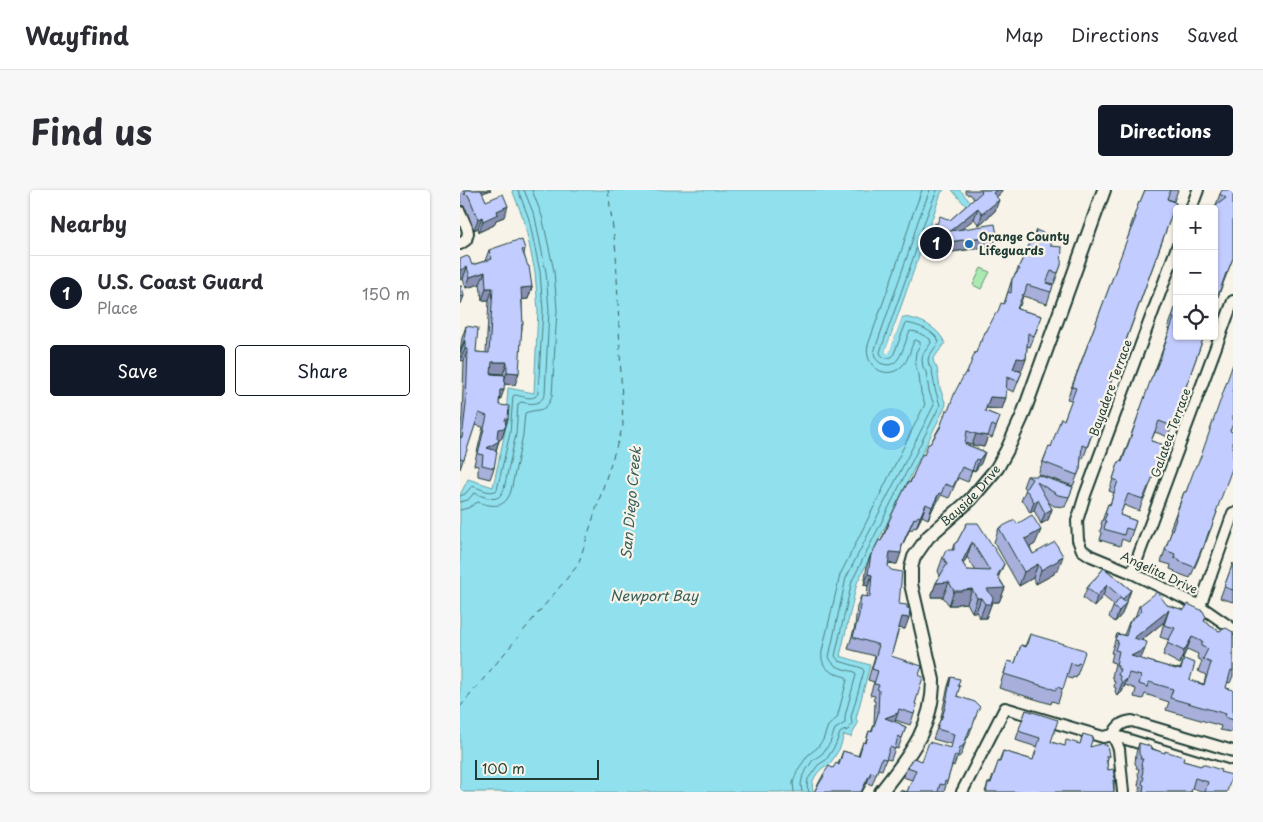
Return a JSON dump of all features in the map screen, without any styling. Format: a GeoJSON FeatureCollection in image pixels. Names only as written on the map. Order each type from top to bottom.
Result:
{"type":"FeatureCollection","features":[{"type":"Feature","properties":{"kind":"main road","name":"Bayside Drive"},"geometry":{"type":"LineString","coordinates":[[881,792],[911,752],[920,736],[930,712],[933,696],[933,680],[911,584],[911,568],[914,557],[928,537],[971,499],[998,468],[1022,417],[1104,190]]}},
{"type":"Feature","properties":{"kind":"street"},"geometry":{"type":"LineString","coordinates":[[1192,205],[1198,190]]}},
{"type":"Feature","properties":{"kind":"street"},"geometry":{"type":"LineString","coordinates":[[460,212],[467,228],[468,236],[460,244]]}},
{"type":"Feature","properties":{"kind":"street","name":"Bayadere Terrace"},"geometry":{"type":"LineString","coordinates":[[1078,540],[1077,521],[1085,495],[1176,250]]}},
{"type":"Feature","properties":{"kind":"street","name":"Galatea Terrace"},"geometry":{"type":"LineString","coordinates":[[1132,573],[1233,301]]}},
{"type":"Feature","properties":{"kind":"street"},"geometry":{"type":"LineString","coordinates":[[1200,606],[1233,513]]}},
{"type":"Feature","properties":{"kind":"street","name":"Angelita Drive"},"geometry":{"type":"LineString","coordinates":[[1078,540],[1082,550],[1091,556],[1132,573],[1200,606],[1233,629]]}},
{"type":"Feature","properties":{"kind":"street"},"geometry":{"type":"LineString","coordinates":[[962,792],[1005,708],[1102,737],[1113,735],[1233,772]]}},
{"type":"Feature","properties":{"kind":"street"},"geometry":{"type":"LineString","coordinates":[[1123,792],[1119,749],[1113,735],[1116,728],[1124,722],[1132,721],[1233,751]]}},
{"type":"Feature","properties":{"kind":"green space"},"geometry":{"type":"Polygon","coordinates":[[[981,268],[990,272],[981,289],[973,285],[981,268]]]}},
{"type":"Feature","properties":{"kind":"water","name":"Newport Bay"},"geometry":{"type":"Polygon","coordinates":[[[512,190],[944,190],[941,193],[885,352],[889,353],[902,317],[921,321],[938,332],[945,343],[933,359],[946,405],[857,583],[840,656],[870,665],[856,719],[858,723],[851,737],[844,735],[840,748],[828,767],[825,766],[813,780],[812,792],[460,792],[460,495],[468,479],[493,487],[505,432],[508,388],[534,393],[538,310],[535,272],[524,220],[512,190]]]}},
{"type":"Feature","properties":{"kind":"water"},"geometry":{"type":"Polygon","coordinates":[[[952,190],[960,190],[971,203],[966,206],[952,190]]]}},
{"type":"Feature","properties":{"kind":"pier"},"geometry":{"type":"Polygon","coordinates":[[[903,304],[901,315],[903,315],[889,354],[885,352],[903,304]]]}},
{"type":"Feature","properties":{"kind":"building"},"geometry":{"type":"Polygon","coordinates":[[[464,190],[481,190],[486,201],[503,194],[508,206],[497,211],[498,214],[483,221],[482,217],[478,219],[468,195],[464,194],[466,193],[464,190]]]}},
{"type":"Feature","properties":{"kind":"building"},"geometry":{"type":"Polygon","coordinates":[[[980,190],[996,190],[993,193],[999,200],[982,214],[978,208],[950,231],[995,224],[997,235],[949,242],[928,234],[931,234],[940,216],[950,220],[982,192],[980,190]]]}},
{"type":"Feature","properties":{"kind":"building"},"geometry":{"type":"Polygon","coordinates":[[[1145,190],[1170,190],[1167,199],[1176,203],[1173,205],[1173,211],[1087,447],[1082,445],[1080,469],[1077,475],[1043,462],[1049,446],[1051,447],[1061,418],[1064,420],[1076,388],[1072,387],[1145,190]]]}},
{"type":"Feature","properties":{"kind":"building"},"geometry":{"type":"Polygon","coordinates":[[[1222,190],[1233,190],[1233,258],[1218,296],[1217,205],[1226,198],[1220,194],[1222,190]]]}},
{"type":"Feature","properties":{"kind":"building"},"geometry":{"type":"Polygon","coordinates":[[[1036,230],[1050,236],[1051,246],[1062,247],[1061,265],[1058,273],[1051,271],[1046,283],[1053,285],[1051,292],[1027,285],[1017,309],[1042,316],[1034,336],[1028,333],[1026,359],[1017,358],[1013,369],[1022,372],[1018,381],[1007,377],[1006,398],[990,397],[985,411],[1000,417],[996,427],[992,425],[988,436],[967,431],[965,444],[985,452],[979,460],[976,459],[972,471],[962,467],[953,487],[945,484],[932,507],[926,504],[920,517],[914,518],[902,545],[901,553],[890,552],[888,566],[891,570],[902,572],[899,604],[907,605],[907,608],[910,609],[909,618],[902,617],[891,656],[922,666],[919,675],[923,677],[914,714],[899,709],[898,713],[885,718],[906,727],[902,738],[898,736],[895,749],[890,747],[886,759],[882,758],[876,774],[871,772],[861,792],[814,792],[829,766],[833,768],[836,763],[839,765],[843,751],[859,756],[863,742],[866,743],[869,731],[872,732],[878,714],[879,690],[877,689],[879,685],[874,684],[878,671],[872,669],[879,645],[853,637],[859,615],[861,596],[870,597],[872,575],[868,574],[871,554],[879,540],[881,541],[908,482],[910,483],[922,454],[924,455],[928,444],[930,444],[940,428],[946,410],[948,411],[955,392],[965,373],[967,373],[980,341],[982,341],[985,332],[997,314],[1001,303],[1004,304],[1008,292],[1011,293],[1012,279],[1020,269],[1018,268],[1030,243],[1032,243],[1033,237],[1035,237],[1036,230]]]}},
{"type":"Feature","properties":{"kind":"building"},"geometry":{"type":"Polygon","coordinates":[[[522,240],[525,249],[522,250],[529,266],[532,287],[521,288],[523,324],[519,373],[507,372],[507,362],[492,362],[491,374],[505,375],[504,390],[500,390],[499,405],[509,406],[508,419],[505,419],[506,426],[498,429],[497,437],[499,441],[487,448],[497,451],[494,468],[482,465],[483,455],[478,454],[487,416],[479,413],[464,459],[460,458],[460,437],[462,438],[466,405],[468,349],[465,349],[464,341],[466,326],[478,328],[476,352],[489,353],[493,288],[486,288],[485,272],[470,277],[467,267],[460,270],[460,259],[469,257],[472,265],[492,259],[489,250],[522,240]]]}},
{"type":"Feature","properties":{"kind":"building"},"geometry":{"type":"Polygon","coordinates":[[[460,286],[462,286],[464,296],[460,297],[460,286]]]}},
{"type":"Feature","properties":{"kind":"building"},"geometry":{"type":"Polygon","coordinates":[[[1173,321],[1173,340],[1203,340],[1172,426],[1159,421],[1151,441],[1164,445],[1149,487],[1143,499],[1128,494],[1120,515],[1136,521],[1133,530],[1126,528],[1124,535],[1104,529],[1106,521],[1104,520],[1107,514],[1105,513],[1108,504],[1110,505],[1118,481],[1113,479],[1119,461],[1122,462],[1152,376],[1173,321]]]}},
{"type":"Feature","properties":{"kind":"building"},"geometry":{"type":"Polygon","coordinates":[[[1233,364],[1233,424],[1230,431],[1233,432],[1233,466],[1210,531],[1194,567],[1179,561],[1179,559],[1174,558],[1175,554],[1165,550],[1184,492],[1186,492],[1201,456],[1233,364]]]}},
{"type":"Feature","properties":{"kind":"building"},"geometry":{"type":"Polygon","coordinates":[[[1038,475],[1073,487],[1069,497],[1058,495],[1037,482],[1052,509],[1045,513],[1038,500],[1034,502],[1025,490],[1032,479],[1027,476],[1038,475]]]}},
{"type":"Feature","properties":{"kind":"building"},"geometry":{"type":"Polygon","coordinates":[[[1032,515],[1041,530],[1025,539],[1033,554],[1055,542],[1063,556],[1041,570],[1038,564],[1024,572],[999,528],[1015,520],[1017,524],[1032,515]]]}},
{"type":"Feature","properties":{"kind":"building"},"geometry":{"type":"Polygon","coordinates":[[[967,523],[978,523],[1004,564],[997,576],[1005,588],[987,589],[993,598],[991,604],[985,604],[981,598],[977,598],[972,589],[954,591],[949,582],[936,583],[947,564],[943,557],[946,550],[954,550],[954,544],[967,523]],[[972,542],[962,562],[967,570],[990,571],[972,542]]]}},
{"type":"Feature","properties":{"kind":"building"},"geometry":{"type":"Polygon","coordinates":[[[1233,563],[1233,590],[1224,587],[1233,563]]]}},
{"type":"Feature","properties":{"kind":"building"},"geometry":{"type":"Polygon","coordinates":[[[1104,568],[1131,590],[1123,599],[1107,585],[1097,596],[1087,588],[1104,568]]]}},
{"type":"Feature","properties":{"kind":"building"},"geometry":{"type":"Polygon","coordinates":[[[1157,592],[1167,605],[1184,610],[1188,604],[1203,611],[1206,617],[1204,621],[1209,625],[1219,631],[1226,628],[1233,632],[1233,671],[1231,670],[1226,688],[1233,690],[1233,720],[1225,717],[1226,714],[1170,698],[1173,689],[1149,682],[1148,687],[1139,684],[1141,676],[1129,673],[1127,679],[1122,683],[1118,675],[1120,669],[1116,665],[1119,651],[1115,650],[1118,641],[1115,640],[1117,634],[1126,636],[1129,622],[1142,611],[1139,606],[1157,592]],[[1169,610],[1134,638],[1147,642],[1145,649],[1131,656],[1176,669],[1181,669],[1184,659],[1195,663],[1190,680],[1204,685],[1211,663],[1203,659],[1208,649],[1201,646],[1203,642],[1192,637],[1184,651],[1167,643],[1175,628],[1164,625],[1169,610]]]}},
{"type":"Feature","properties":{"kind":"building"},"geometry":{"type":"Polygon","coordinates":[[[1120,598],[1126,603],[1119,611],[1113,607],[1120,598]]]}},
{"type":"Feature","properties":{"kind":"building"},"geometry":{"type":"Polygon","coordinates":[[[1030,634],[1084,650],[1081,664],[1071,663],[1063,689],[1057,687],[1056,690],[1004,674],[1008,661],[1015,663],[1021,645],[1026,647],[1030,634]]]}},
{"type":"Feature","properties":{"kind":"building"},"geometry":{"type":"Polygon","coordinates":[[[951,677],[960,679],[957,696],[975,702],[980,707],[963,747],[960,747],[958,756],[955,755],[947,782],[945,781],[944,785],[940,784],[938,792],[907,792],[916,770],[907,767],[913,758],[922,761],[929,742],[951,748],[954,734],[937,729],[945,708],[951,677]]]}},
{"type":"Feature","properties":{"kind":"building"},"geometry":{"type":"Polygon","coordinates":[[[1026,710],[1058,720],[1051,742],[1065,746],[1066,740],[1080,744],[1083,734],[1093,737],[1090,747],[1104,743],[1104,745],[1107,745],[1109,756],[1106,756],[1108,770],[1113,769],[1115,780],[1113,780],[1114,792],[986,792],[988,783],[991,783],[1003,751],[1033,760],[1040,738],[1021,732],[1019,729],[1026,710]]]}},
{"type":"Feature","properties":{"kind":"building"},"geometry":{"type":"Polygon","coordinates":[[[1139,743],[1150,746],[1152,749],[1184,757],[1183,761],[1201,766],[1202,764],[1232,775],[1227,792],[1205,792],[1208,782],[1195,778],[1191,792],[1143,792],[1144,785],[1142,784],[1144,777],[1142,776],[1141,764],[1143,759],[1140,759],[1139,743]]]}},
{"type":"Feature","properties":{"kind":"ferry route"},"geometry":{"type":"LineString","coordinates":[[460,707],[578,565],[623,426],[616,252],[608,190]]}},
{"type":"Feature","properties":{"kind":"place","name":"U.S. Coast Guard"},"geometry":{"type":"Point","coordinates":[936,243]}},
{"type":"Feature","properties":{"kind":"place","name":"Orange County Lifeguards"},"geometry":{"type":"Point","coordinates":[969,244]}},
{"type":"Feature","properties":{"kind":"water label","name":"San Diego Creek"},"geometry":{"type":"Point","coordinates":[631,503]}}]}
